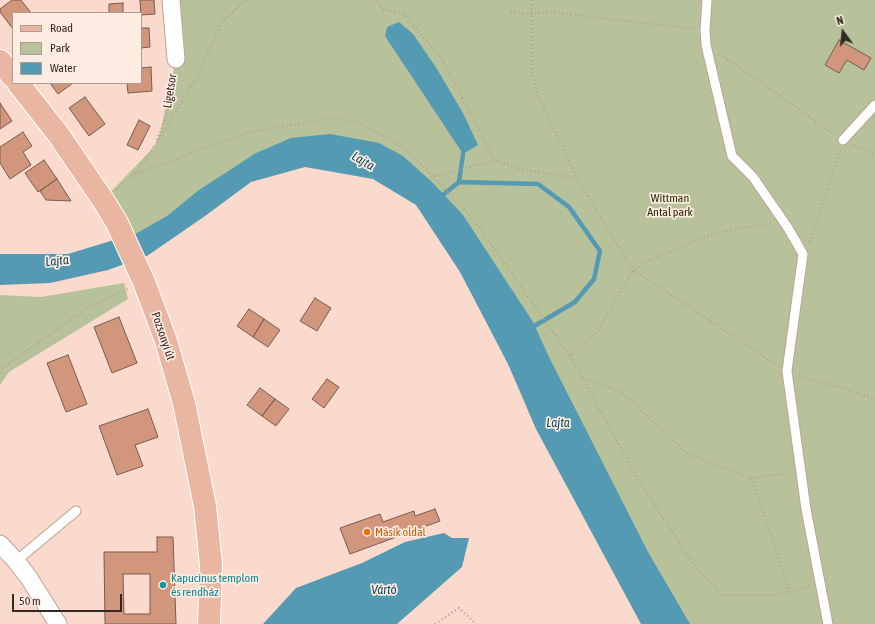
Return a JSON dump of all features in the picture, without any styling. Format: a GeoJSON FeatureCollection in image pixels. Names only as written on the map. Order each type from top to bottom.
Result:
{"type":"FeatureCollection","features":[{"type":"Feature","properties":{"kind":"main road"},"geometry":{"type":"LineString","coordinates":[[0,61],[12,76]]}},
{"type":"Feature","properties":{"kind":"main road","name":"Pozsonyi út"},"geometry":{"type":"LineString","coordinates":[[19,84],[58,134],[103,200],[116,223],[144,282],[166,341],[184,403],[205,506],[211,565],[209,624]]}},
{"type":"Feature","properties":{"kind":"street","name":"Ligetsor"},"geometry":{"type":"LineString","coordinates":[[171,0],[176,59]]}},
{"type":"Feature","properties":{"kind":"street"},"geometry":{"type":"LineString","coordinates":[[0,544],[29,578],[58,624]]}},
{"type":"Feature","properties":{"kind":"lane"},"geometry":{"type":"LineString","coordinates":[[707,0],[706,45],[732,156],[753,177],[803,254],[787,371],[800,472],[828,624]]}},
{"type":"Feature","properties":{"kind":"lane"},"geometry":{"type":"LineString","coordinates":[[843,140],[875,105]]}},
{"type":"Feature","properties":{"kind":"lane"},"geometry":{"type":"LineString","coordinates":[[16,561],[76,511]]}},
{"type":"Feature","properties":{"kind":"path"},"geometry":{"type":"LineString","coordinates":[[155,146],[198,75],[221,23],[246,0]]}},
{"type":"Feature","properties":{"kind":"path"},"geometry":{"type":"LineString","coordinates":[[376,0],[382,9],[404,14],[443,61],[494,160]]}},
{"type":"Feature","properties":{"kind":"path"},"geometry":{"type":"LineString","coordinates":[[532,0],[532,72],[538,96],[577,178],[633,270],[787,371],[875,399]]}},
{"type":"Feature","properties":{"kind":"path"},"geometry":{"type":"LineString","coordinates":[[512,12],[532,14],[552,12],[706,30]]}},
{"type":"Feature","properties":{"kind":"path"},"geometry":{"type":"LineString","coordinates":[[706,45],[843,140],[875,155]]}},
{"type":"Feature","properties":{"kind":"path","name":"Ligetsor"},"geometry":{"type":"LineString","coordinates":[[135,174],[155,146],[167,114],[176,59]]}},
{"type":"Feature","properties":{"kind":"path"},"geometry":{"type":"LineString","coordinates":[[103,200],[135,174],[246,133],[333,118],[358,122],[408,150],[475,221],[570,356],[638,480],[692,562],[722,595],[776,595],[820,584]]}},
{"type":"Feature","properties":{"kind":"path"},"geometry":{"type":"LineString","coordinates":[[803,254],[815,228],[843,140]]}},
{"type":"Feature","properties":{"kind":"path"},"geometry":{"type":"LineString","coordinates":[[433,177],[494,160],[520,169],[577,178]]}},
{"type":"Feature","properties":{"kind":"path"},"geometry":{"type":"LineString","coordinates":[[570,356],[596,334],[633,270],[648,261],[711,234],[783,221]]}},
{"type":"Feature","properties":{"kind":"path"},"geometry":{"type":"LineString","coordinates":[[0,372],[3,368],[88,307],[144,282]]}},
{"type":"Feature","properties":{"kind":"path"},"geometry":{"type":"LineString","coordinates":[[582,377],[621,392],[688,454],[752,478],[800,472]]}},
{"type":"Feature","properties":{"kind":"path"},"geometry":{"type":"LineString","coordinates":[[752,478],[790,592]]}},
{"type":"Feature","properties":{"kind":"path"},"geometry":{"type":"LineString","coordinates":[[435,624],[459,608],[476,624]]}},
{"type":"Feature","properties":{"kind":"green space","name":"Wittman Antal park"},"geometry":{"type":"Polygon","coordinates":[[[171,0],[875,0],[875,624],[664,624],[479,279],[394,179],[328,151],[262,169],[125,246],[103,200],[155,146],[161,129],[176,59],[171,0]]]}},
{"type":"Feature","properties":{"kind":"green space"},"geometry":{"type":"Polygon","coordinates":[[[124,283],[128,299],[9,372],[0,385],[0,295],[41,297],[124,283]]]}},
{"type":"Feature","properties":{"kind":"water"},"geometry":{"type":"Polygon","coordinates":[[[399,22],[413,34],[437,69],[464,115],[478,145],[463,154],[385,36],[387,27],[399,22]]]}},
{"type":"Feature","properties":{"kind":"water","name":"Lajta"},"geometry":{"type":"Polygon","coordinates":[[[330,134],[379,143],[403,156],[433,183],[463,215],[533,322],[550,359],[648,552],[690,624],[641,624],[536,429],[508,364],[460,272],[416,205],[373,179],[305,167],[251,182],[147,256],[108,270],[50,283],[0,285],[0,254],[68,254],[137,233],[167,216],[199,190],[256,153],[291,138],[330,134]]]}},
{"type":"Feature","properties":{"kind":"water","name":"Vártó"},"geometry":{"type":"Polygon","coordinates":[[[444,533],[452,538],[469,538],[462,567],[397,624],[263,624],[296,588],[362,563],[405,542],[444,533]]]}},
{"type":"Feature","properties":{"kind":"building"},"geometry":{"type":"Polygon","coordinates":[[[12,0],[21,0],[30,12],[12,12],[12,28],[0,12],[0,9],[12,0]]]}},
{"type":"Feature","properties":{"kind":"building"},"geometry":{"type":"Polygon","coordinates":[[[140,0],[154,0],[155,14],[142,15],[140,0]]]}},
{"type":"Feature","properties":{"kind":"building"},"geometry":{"type":"Polygon","coordinates":[[[123,3],[123,12],[109,12],[109,4],[123,3]]]}},
{"type":"Feature","properties":{"kind":"building"},"geometry":{"type":"Polygon","coordinates":[[[142,28],[149,28],[150,47],[142,48],[142,28]]]}},
{"type":"Feature","properties":{"kind":"building"},"geometry":{"type":"Polygon","coordinates":[[[839,40],[871,58],[864,70],[847,60],[839,73],[825,65],[839,40]]]}},
{"type":"Feature","properties":{"kind":"building"},"geometry":{"type":"Polygon","coordinates":[[[151,67],[152,91],[128,93],[127,84],[142,84],[142,68],[151,67]]]}},
{"type":"Feature","properties":{"kind":"building"},"geometry":{"type":"Polygon","coordinates":[[[51,84],[72,84],[58,94],[51,84]]]}},
{"type":"Feature","properties":{"kind":"building"},"geometry":{"type":"Polygon","coordinates":[[[85,97],[105,124],[89,136],[69,108],[85,97]]]}},
{"type":"Feature","properties":{"kind":"building"},"geometry":{"type":"Polygon","coordinates":[[[0,103],[12,121],[0,129],[0,103]]]}},
{"type":"Feature","properties":{"kind":"building"},"geometry":{"type":"Polygon","coordinates":[[[139,120],[150,126],[138,150],[127,145],[139,120]]]}},
{"type":"Feature","properties":{"kind":"building"},"geometry":{"type":"Polygon","coordinates":[[[23,132],[32,146],[23,152],[31,165],[10,179],[0,163],[0,147],[23,132]]]}},
{"type":"Feature","properties":{"kind":"building"},"geometry":{"type":"Polygon","coordinates":[[[44,160],[57,179],[38,192],[25,173],[44,160]]]}},
{"type":"Feature","properties":{"kind":"building"},"geometry":{"type":"Polygon","coordinates":[[[57,179],[71,201],[46,200],[40,191],[57,179]]]}},
{"type":"Feature","properties":{"kind":"building"},"geometry":{"type":"Polygon","coordinates":[[[315,298],[331,308],[317,331],[300,321],[315,298]]]}},
{"type":"Feature","properties":{"kind":"building"},"geometry":{"type":"Polygon","coordinates":[[[249,309],[264,319],[253,337],[237,326],[249,309]]]}},
{"type":"Feature","properties":{"kind":"building"},"geometry":{"type":"Polygon","coordinates":[[[119,317],[137,363],[112,373],[94,327],[119,317]]]}},
{"type":"Feature","properties":{"kind":"building"},"geometry":{"type":"Polygon","coordinates":[[[264,319],[280,330],[268,347],[253,337],[264,319]]]}},
{"type":"Feature","properties":{"kind":"building"},"geometry":{"type":"Polygon","coordinates":[[[68,355],[87,404],[66,412],[47,363],[68,355]]]}},
{"type":"Feature","properties":{"kind":"building"},"geometry":{"type":"Polygon","coordinates":[[[327,379],[339,387],[324,408],[312,399],[327,379]]]}},
{"type":"Feature","properties":{"kind":"building"},"geometry":{"type":"Polygon","coordinates":[[[260,388],[275,399],[262,416],[247,405],[260,388]]]}},
{"type":"Feature","properties":{"kind":"building"},"geometry":{"type":"Polygon","coordinates":[[[275,399],[289,409],[276,426],[262,416],[275,399]]]}},
{"type":"Feature","properties":{"kind":"building"},"geometry":{"type":"Polygon","coordinates":[[[148,409],[158,437],[135,445],[143,466],[117,475],[99,426],[148,409]]]}},
{"type":"Feature","properties":{"kind":"building"},"geometry":{"type":"Polygon","coordinates":[[[435,509],[440,521],[350,554],[340,528],[380,514],[383,522],[414,511],[415,516],[435,509]]]}},
{"type":"Feature","properties":{"kind":"building","name":"Kapucinus templom és rendház"},"geometry":{"type":"Polygon","coordinates":[[[157,537],[173,537],[176,624],[105,624],[104,552],[157,552],[157,537]],[[123,574],[124,614],[150,614],[150,574],[123,574]]]}},
{"type":"Feature","properties":{"kind":"waterway"},"geometry":{"type":"LineString","coordinates":[[459,182],[463,154]]}},
{"type":"Feature","properties":{"kind":"waterway"},"geometry":{"type":"LineString","coordinates":[[439,198],[459,182],[538,184],[569,207],[600,251],[594,279],[575,302],[531,328]]}},
{"type":"Feature","properties":{"kind":"place","name":"Másik oldal"},"geometry":{"type":"Point","coordinates":[367,532]}},
{"type":"Feature","properties":{"kind":"place","name":"Kapucinus templom és rendház"},"geometry":{"type":"Point","coordinates":[163,585]}}]}
